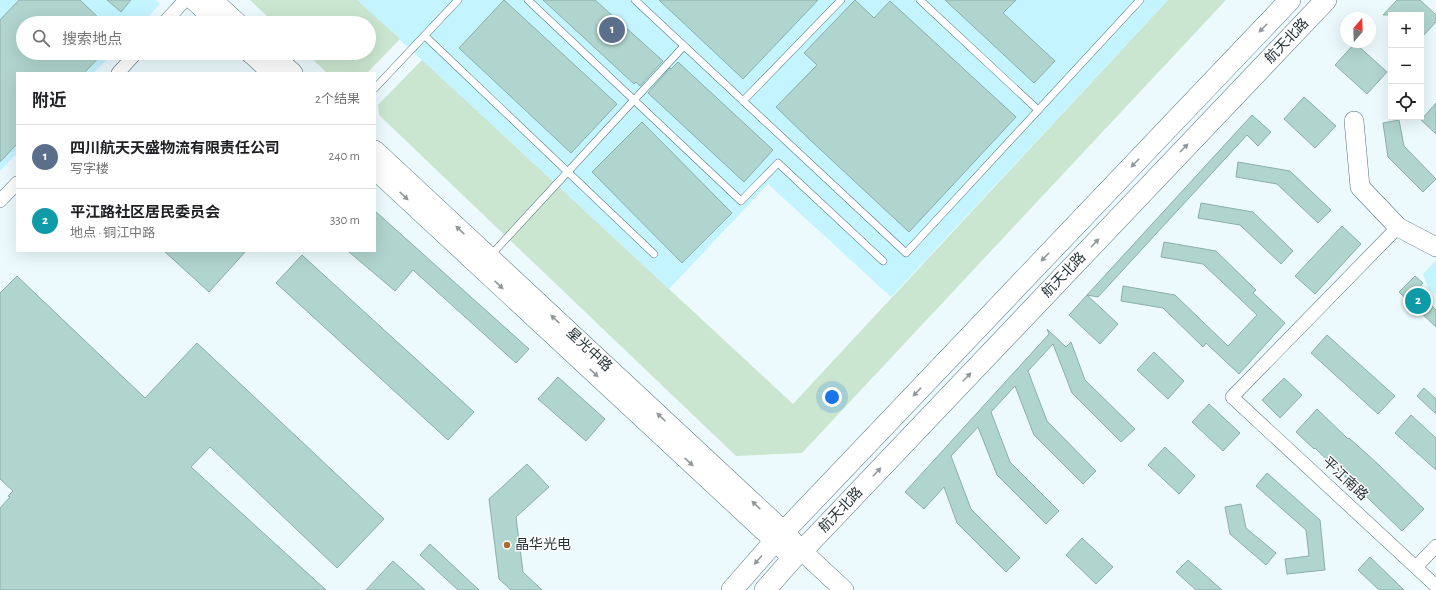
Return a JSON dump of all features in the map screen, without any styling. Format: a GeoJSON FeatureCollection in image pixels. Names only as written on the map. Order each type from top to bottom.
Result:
{"type":"FeatureCollection","features":[{"type":"Feature","properties":{"kind":"main road"},"geometry":{"type":"LineString","coordinates":[[193,0],[210,16]]}},
{"type":"Feature","properties":{"kind":"main road"},"geometry":{"type":"LineString","coordinates":[[213,0],[230,16]]}},
{"type":"Feature","properties":{"kind":"main road","name":"航天北路"},"geometry":{"type":"LineString","coordinates":[[732,590],[780,537],[1290,0]]}},
{"type":"Feature","properties":{"kind":"main road","name":"航天北路"},"geometry":{"type":"LineString","coordinates":[[765,590],[797,554],[1326,0]]}},
{"type":"Feature","properties":{"kind":"main road"},"geometry":{"type":"LineString","coordinates":[[258,60],[271,72]]}},
{"type":"Feature","properties":{"kind":"main road"},"geometry":{"type":"LineString","coordinates":[[278,60],[291,72]]}},
{"type":"Feature","properties":{"kind":"main road"},"geometry":{"type":"LineString","coordinates":[[1354,121],[1360,187],[1398,227],[1436,247]]}},
{"type":"Feature","properties":{"kind":"main road","name":"星光中路"},"geometry":{"type":"LineString","coordinates":[[376,151],[489,257],[797,554]]}},
{"type":"Feature","properties":{"kind":"main road","name":"星光中路"},"geometry":{"type":"LineString","coordinates":[[376,171],[780,537]]}},
{"type":"Feature","properties":{"kind":"main road"},"geometry":{"type":"LineString","coordinates":[[797,554],[827,590]]}},
{"type":"Feature","properties":{"kind":"main road"},"geometry":{"type":"LineString","coordinates":[[797,554],[844,590]]}},
{"type":"Feature","properties":{"kind":"street"},"geometry":{"type":"LineString","coordinates":[[170,16],[185,0]]}},
{"type":"Feature","properties":{"kind":"street"},"geometry":{"type":"LineString","coordinates":[[119,72],[130,60]]}},
{"type":"Feature","properties":{"kind":"street"},"geometry":{"type":"LineString","coordinates":[[0,201],[16,183]]}},
{"type":"Feature","properties":{"kind":"street","name":"平江南路"},"geometry":{"type":"LineString","coordinates":[[1398,227],[1232,396],[1436,586]]}},
{"type":"Feature","properties":{"kind":"street"},"geometry":{"type":"LineString","coordinates":[[1416,568],[1436,546]]}},
{"type":"Feature","properties":{"kind":"lane"},"geometry":{"type":"LineString","coordinates":[[376,87],[458,0]]}},
{"type":"Feature","properties":{"kind":"lane"},"geometry":{"type":"LineString","coordinates":[[528,0],[741,201],[778,163],[883,261]]}},
{"type":"Feature","properties":{"kind":"lane"},"geometry":{"type":"LineString","coordinates":[[635,0],[906,253],[1140,0]]}},
{"type":"Feature","properties":{"kind":"lane"},"geometry":{"type":"LineString","coordinates":[[743,102],[841,0]]}},
{"type":"Feature","properties":{"kind":"lane"},"geometry":{"type":"LineString","coordinates":[[920,0],[1038,110]]}},
{"type":"Feature","properties":{"kind":"lane"},"geometry":{"type":"LineString","coordinates":[[424,36],[654,254]]}},
{"type":"Feature","properties":{"kind":"lane"},"geometry":{"type":"LineString","coordinates":[[489,257],[684,46]]}},
{"type":"Feature","properties":{"kind":"shaded area"},"geometry":{"type":"Polygon","coordinates":[[[0,0],[156,0],[160,4],[149,16],[16,16],[16,60],[106,60],[95,72],[16,72],[16,154],[0,171],[0,0]]]}},
{"type":"Feature","properties":{"kind":"shaded area"},"geometry":{"type":"Polygon","coordinates":[[[357,0],[1168,0],[891,297],[768,184],[669,289],[357,0]]]}},
{"type":"Feature","properties":{"kind":"shaded area"},"geometry":{"type":"Polygon","coordinates":[[[1436,260],[1436,296],[1428,288],[1423,274],[1436,260]]]}},
{"type":"Feature","properties":{"kind":"green space"},"geometry":{"type":"Polygon","coordinates":[[[250,0],[357,0],[375,16],[267,16],[250,0]]]}},
{"type":"Feature","properties":{"kind":"green space"},"geometry":{"type":"Polygon","coordinates":[[[1168,0],[1226,0],[802,453],[736,456],[379,115],[378,105],[422,60],[793,404],[1168,0]]]}},
{"type":"Feature","properties":{"kind":"green space"},"geometry":{"type":"Polygon","coordinates":[[[376,17],[400,39],[368,72],[326,72],[313,60],[376,60],[376,17]]]}},
{"type":"Feature","properties":{"kind":"building"},"geometry":{"type":"Polygon","coordinates":[[[19,0],[80,0],[97,16],[16,16],[16,60],[96,60],[85,72],[16,72],[16,145],[0,162],[0,20],[19,0]]]}},
{"type":"Feature","properties":{"kind":"building"},"geometry":{"type":"Polygon","coordinates":[[[107,0],[131,0],[121,12],[107,0]]]}},
{"type":"Feature","properties":{"kind":"building"},"geometry":{"type":"Polygon","coordinates":[[[504,0],[617,104],[571,153],[459,48],[504,0]]]}},
{"type":"Feature","properties":{"kind":"building"},"geometry":{"type":"Polygon","coordinates":[[[543,0],[595,0],[663,61],[640,86],[636,82],[634,84],[543,0]]]}},
{"type":"Feature","properties":{"kind":"building"},"geometry":{"type":"Polygon","coordinates":[[[659,0],[818,0],[743,79],[659,0]]]}},
{"type":"Feature","properties":{"kind":"building"},"geometry":{"type":"Polygon","coordinates":[[[855,0],[874,18],[890,1],[1016,117],[909,232],[776,107],[817,65],[804,53],[855,0]]]}},
{"type":"Feature","properties":{"kind":"building"},"geometry":{"type":"Polygon","coordinates":[[[945,0],[1016,0],[1003,13],[1055,61],[1034,83],[945,0]]]}},
{"type":"Feature","properties":{"kind":"building"},"geometry":{"type":"Polygon","coordinates":[[[1397,0],[1420,0],[1436,15],[1436,22],[1424,35],[1424,12],[1388,12],[1388,15],[1383,15],[1397,0]]]}},
{"type":"Feature","properties":{"kind":"building"},"geometry":{"type":"Polygon","coordinates":[[[1350,48],[1361,48],[1387,72],[1367,94],[1335,65],[1350,48]]]}},
{"type":"Feature","properties":{"kind":"building"},"geometry":{"type":"Polygon","coordinates":[[[678,62],[773,150],[744,182],[648,93],[670,68],[671,69],[678,62]]]}},
{"type":"Feature","properties":{"kind":"building"},"geometry":{"type":"Polygon","coordinates":[[[1304,97],[1336,126],[1315,148],[1284,119],[1304,97]]]}},
{"type":"Feature","properties":{"kind":"building"},"geometry":{"type":"Polygon","coordinates":[[[1436,103],[1436,134],[1421,120],[1424,120],[1424,117],[1436,103]]]}},
{"type":"Feature","properties":{"kind":"building"},"geometry":{"type":"Polygon","coordinates":[[[1252,115],[1271,132],[1258,146],[1247,135],[1098,297],[1087,295],[1252,115]]]}},
{"type":"Feature","properties":{"kind":"building"},"geometry":{"type":"Polygon","coordinates":[[[1399,120],[1404,146],[1436,179],[1423,192],[1388,157],[1383,123],[1399,120]]]}},
{"type":"Feature","properties":{"kind":"building"},"geometry":{"type":"Polygon","coordinates":[[[642,122],[732,213],[682,263],[592,172],[642,122]]]}},
{"type":"Feature","properties":{"kind":"building"},"geometry":{"type":"Polygon","coordinates":[[[1238,162],[1290,171],[1331,210],[1318,223],[1277,184],[1236,177],[1238,162]]]}},
{"type":"Feature","properties":{"kind":"building"},"geometry":{"type":"Polygon","coordinates":[[[1201,203],[1253,212],[1293,251],[1281,264],[1240,225],[1198,218],[1201,203]]]}},
{"type":"Feature","properties":{"kind":"building"},"geometry":{"type":"Polygon","coordinates":[[[376,212],[529,349],[516,363],[413,270],[395,291],[349,252],[376,252],[376,212]]]}},
{"type":"Feature","properties":{"kind":"building"},"geometry":{"type":"Polygon","coordinates":[[[1342,226],[1361,244],[1315,294],[1295,276],[1342,226]]]}},
{"type":"Feature","properties":{"kind":"building"},"geometry":{"type":"Polygon","coordinates":[[[1164,242],[1216,251],[1256,290],[1253,293],[1285,323],[1239,374],[1206,343],[1203,347],[1163,308],[1121,301],[1123,286],[1175,295],[1228,346],[1257,315],[1203,264],[1161,257],[1164,242]]]}},
{"type":"Feature","properties":{"kind":"building"},"geometry":{"type":"Polygon","coordinates":[[[165,252],[245,252],[209,292],[165,252]]]}},
{"type":"Feature","properties":{"kind":"building"},"geometry":{"type":"Polygon","coordinates":[[[302,255],[474,412],[448,440],[276,283],[302,255]]]}},
{"type":"Feature","properties":{"kind":"building"},"geometry":{"type":"Polygon","coordinates":[[[17,276],[145,398],[197,343],[384,519],[337,568],[210,447],[191,467],[326,590],[0,590],[0,508],[10,497],[8,496],[13,491],[0,479],[0,293],[17,276]]]}},
{"type":"Feature","properties":{"kind":"building"},"geometry":{"type":"Polygon","coordinates":[[[1415,276],[1423,283],[1416,291],[1436,310],[1436,327],[1399,292],[1415,276]]]}},
{"type":"Feature","properties":{"kind":"building"},"geometry":{"type":"Polygon","coordinates":[[[1087,295],[1118,324],[1100,344],[1069,315],[1087,295]]]}},
{"type":"Feature","properties":{"kind":"building"},"geometry":{"type":"Polygon","coordinates":[[[1047,329],[1066,347],[1071,342],[1085,380],[1135,429],[1121,442],[1072,393],[1053,344],[1028,371],[1047,421],[1096,471],[1083,484],[1034,435],[1015,386],[991,412],[1010,462],[1059,511],[1046,524],[997,475],[978,427],[951,456],[971,509],[1020,558],[1006,572],[957,523],[944,487],[924,509],[905,492],[1049,334],[1047,329]]]}},
{"type":"Feature","properties":{"kind":"building"},"geometry":{"type":"Polygon","coordinates":[[[1327,335],[1395,396],[1378,414],[1311,353],[1327,335]]]}},
{"type":"Feature","properties":{"kind":"building"},"geometry":{"type":"Polygon","coordinates":[[[1154,352],[1184,381],[1168,399],[1137,370],[1154,352]]]}},
{"type":"Feature","properties":{"kind":"building"},"geometry":{"type":"Polygon","coordinates":[[[558,377],[605,419],[586,441],[538,399],[558,377]]]}},
{"type":"Feature","properties":{"kind":"building"},"geometry":{"type":"Polygon","coordinates":[[[1284,378],[1302,395],[1280,418],[1262,400],[1284,378]]]}},
{"type":"Feature","properties":{"kind":"building"},"geometry":{"type":"Polygon","coordinates":[[[1424,388],[1436,399],[1436,414],[1417,396],[1424,388]]]}},
{"type":"Feature","properties":{"kind":"building"},"geometry":{"type":"Polygon","coordinates":[[[1209,404],[1240,433],[1223,451],[1192,422],[1209,404]]]}},
{"type":"Feature","properties":{"kind":"building"},"geometry":{"type":"Polygon","coordinates":[[[1317,409],[1348,439],[1349,438],[1378,464],[1424,509],[1402,531],[1315,448],[1314,449],[1296,432],[1317,409]]]}},
{"type":"Feature","properties":{"kind":"building"},"geometry":{"type":"Polygon","coordinates":[[[1411,415],[1436,438],[1436,470],[1395,433],[1411,415]]]}},
{"type":"Feature","properties":{"kind":"building"},"geometry":{"type":"Polygon","coordinates":[[[1165,447],[1195,476],[1179,494],[1148,465],[1165,447]]]}},
{"type":"Feature","properties":{"kind":"building","name":"晶华光电"},"geometry":{"type":"Polygon","coordinates":[[[527,464],[549,487],[516,517],[523,572],[542,590],[511,590],[499,579],[489,499],[527,464]]]}},
{"type":"Feature","properties":{"kind":"building"},"geometry":{"type":"Polygon","coordinates":[[[1267,473],[1320,520],[1325,570],[1287,574],[1285,559],[1309,556],[1306,530],[1256,486],[1267,473]]]}},
{"type":"Feature","properties":{"kind":"building"},"geometry":{"type":"Polygon","coordinates":[[[1241,504],[1246,528],[1276,553],[1266,565],[1230,534],[1225,507],[1241,504]]]}},
{"type":"Feature","properties":{"kind":"building"},"geometry":{"type":"Polygon","coordinates":[[[1082,538],[1113,567],[1096,584],[1066,555],[1082,538]]]}},
{"type":"Feature","properties":{"kind":"building"},"geometry":{"type":"Polygon","coordinates":[[[430,544],[479,590],[458,590],[420,555],[430,544]]]}},
{"type":"Feature","properties":{"kind":"building"},"geometry":{"type":"Polygon","coordinates":[[[1370,557],[1404,590],[1379,590],[1358,570],[1370,557]]]}},
{"type":"Feature","properties":{"kind":"building"},"geometry":{"type":"Polygon","coordinates":[[[1188,560],[1222,590],[1196,590],[1176,572],[1188,560]]]}},
{"type":"Feature","properties":{"kind":"building"},"geometry":{"type":"Polygon","coordinates":[[[393,561],[425,590],[366,590],[393,561]]]}},
{"type":"Feature","properties":{"kind":"place","name":"四川航天天盛物流有限责任公司"},"geometry":{"type":"Point","coordinates":[612,30]}},
{"type":"Feature","properties":{"kind":"place","name":"平江路社区居民委员会"},"geometry":{"type":"Point","coordinates":[1418,301]}},
{"type":"Feature","properties":{"kind":"place","name":"晶华光电"},"geometry":{"type":"Point","coordinates":[507,545]}}]}
